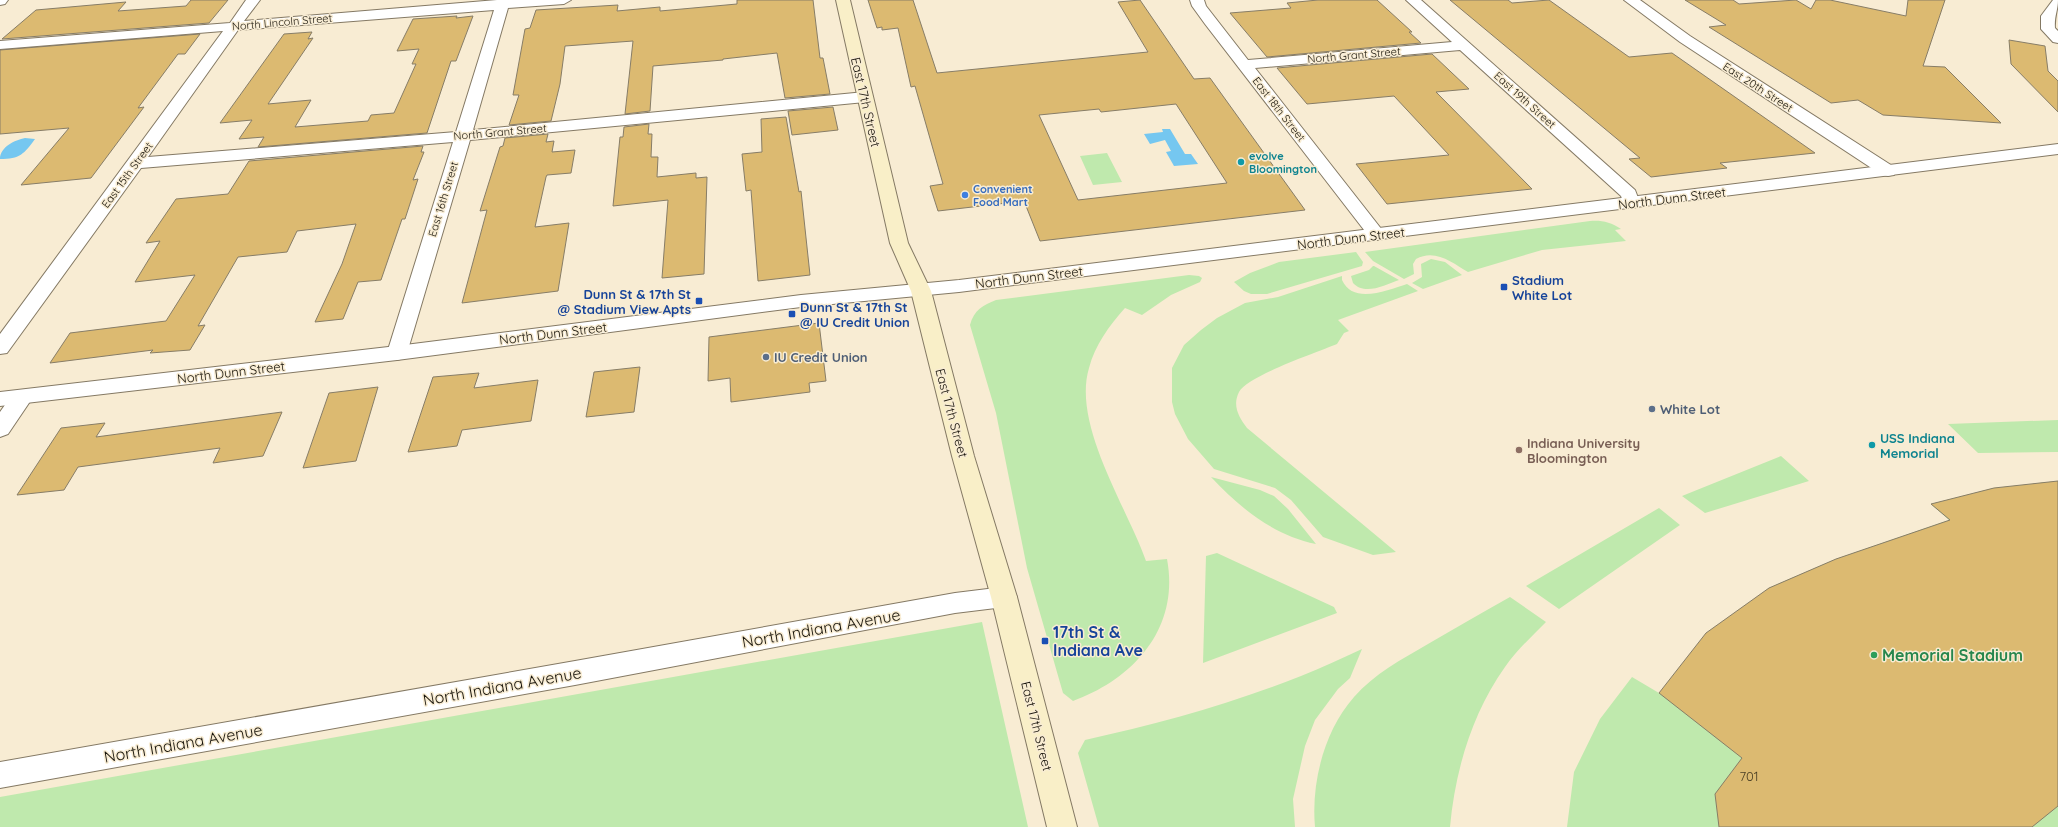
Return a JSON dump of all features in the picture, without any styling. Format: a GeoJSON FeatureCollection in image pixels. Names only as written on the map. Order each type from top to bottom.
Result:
{"type":"FeatureCollection","features":[{"type":"Feature","properties":{"kind":"main road","name":"East 17th Street"},"geometry":{"type":"LineString","coordinates":[[843,0],[899,243],[921,291],[963,456],[1004,597],[1062,827]]}},
{"type":"Feature","properties":{"kind":"street","name":"East 15th Street"},"geometry":{"type":"LineString","coordinates":[[0,348],[136,163],[253,0]]}},
{"type":"Feature","properties":{"kind":"street","name":"North Lincoln Street"},"geometry":{"type":"LineString","coordinates":[[0,45],[503,2],[564,0]]}},
{"type":"Feature","properties":{"kind":"street","name":"East 18th Street"},"geometry":{"type":"LineString","coordinates":[[1198,0],[1199,6],[1377,235]]}},
{"type":"Feature","properties":{"kind":"street","name":"East 19th Street"},"geometry":{"type":"LineString","coordinates":[[1413,0],[1465,45],[1629,194],[1631,203]]}},
{"type":"Feature","properties":{"kind":"street","name":"East 20th Street"},"geometry":{"type":"LineString","coordinates":[[1631,0],[1685,39],[1888,171]]}},
{"type":"Feature","properties":{"kind":"street","name":"East 16th Street"},"geometry":{"type":"LineString","coordinates":[[397,353],[503,2]]}},
{"type":"Feature","properties":{"kind":"street"},"geometry":{"type":"LineString","coordinates":[[2058,2],[2048,12],[2047,19],[2048,29],[2058,39]]}},
{"type":"Feature","properties":{"kind":"street","name":"North Grant Street"},"geometry":{"type":"LineString","coordinates":[[1244,65],[1465,45]]}},
{"type":"Feature","properties":{"kind":"street","name":"North Grant Street"},"geometry":{"type":"LineString","coordinates":[[136,163],[462,136],[865,97]]}},
{"type":"Feature","properties":{"kind":"street","name":"North Dunn Street"},"geometry":{"type":"LineString","coordinates":[[0,399],[397,353],[801,301],[921,291],[2058,150]]}},
{"type":"Feature","properties":{"kind":"street"},"geometry":{"type":"LineString","coordinates":[[0,429],[22,397]]}},
{"type":"Feature","properties":{"kind":"street","name":"North Indiana Avenue"},"geometry":{"type":"LineString","coordinates":[[0,775],[575,673],[956,603],[1004,597]]}},
{"type":"Feature","properties":{"kind":"green space"},"geometry":{"type":"Polygon","coordinates":[[[1107,153],[1122,182],[1093,185],[1080,156],[1107,153]]]}},
{"type":"Feature","properties":{"kind":"green space"},"geometry":{"type":"Polygon","coordinates":[[[1590,221],[1606,222],[1621,229],[1615,230],[1626,241],[1542,250],[1468,272],[1444,258],[1430,255],[1423,256],[1416,259],[1413,264],[1414,274],[1404,279],[1373,261],[1365,252],[1590,221]]]}},
{"type":"Feature","properties":{"kind":"green space"},"geometry":{"type":"Polygon","coordinates":[[[1356,252],[1363,262],[1362,266],[1267,294],[1251,294],[1244,291],[1234,282],[1250,273],[1279,262],[1356,252]]]}},
{"type":"Feature","properties":{"kind":"green space"},"geometry":{"type":"Polygon","coordinates":[[[1431,259],[1445,262],[1462,275],[1423,289],[1412,283],[1422,277],[1421,264],[1431,259]]]}},
{"type":"Feature","properties":{"kind":"green space"},"geometry":{"type":"Polygon","coordinates":[[[1373,266],[1399,280],[1381,287],[1369,289],[1363,289],[1353,283],[1351,276],[1369,270],[1373,266]]]}},
{"type":"Feature","properties":{"kind":"green space"},"geometry":{"type":"Polygon","coordinates":[[[1189,275],[1199,276],[1202,278],[1200,282],[1171,295],[1142,315],[1125,308],[1103,336],[1095,351],[1089,368],[1086,390],[1088,415],[1104,466],[1146,561],[1167,559],[1169,584],[1166,607],[1159,628],[1148,648],[1133,665],[1115,679],[1095,691],[1073,701],[1063,693],[1027,568],[996,413],[970,325],[974,315],[980,309],[996,300],[1189,275]]]}},
{"type":"Feature","properties":{"kind":"green space"},"geometry":{"type":"Polygon","coordinates":[[[1342,276],[1342,280],[1347,288],[1362,294],[1381,292],[1407,284],[1418,291],[1338,320],[1349,331],[1344,333],[1337,344],[1284,365],[1255,379],[1239,392],[1236,407],[1241,420],[1247,428],[1396,552],[1373,555],[1323,537],[1291,500],[1275,488],[1214,469],[1188,439],[1175,414],[1172,402],[1172,368],[1184,345],[1217,318],[1245,303],[1278,297],[1342,276]]]}},
{"type":"Feature","properties":{"kind":"green space"},"geometry":{"type":"Polygon","coordinates":[[[2058,420],[2058,452],[1978,453],[1948,424],[2058,420]]]}},
{"type":"Feature","properties":{"kind":"green space"},"geometry":{"type":"Polygon","coordinates":[[[1781,456],[1809,481],[1705,513],[1682,496],[1781,456]]]}},
{"type":"Feature","properties":{"kind":"green space"},"geometry":{"type":"Polygon","coordinates":[[[1211,477],[1260,490],[1274,496],[1288,509],[1316,544],[1300,540],[1286,534],[1258,519],[1211,477]]]}},
{"type":"Feature","properties":{"kind":"green space","name":"Memorial Stadium"},"geometry":{"type":"Polygon","coordinates":[[[2058,481],[2058,827],[1567,827],[1574,772],[1600,719],[1632,677],[1659,693],[1769,588],[1836,559],[1949,520],[1931,504],[1994,488],[2058,481]]]}},
{"type":"Feature","properties":{"kind":"green space"},"geometry":{"type":"Polygon","coordinates":[[[1659,508],[1680,525],[1559,609],[1526,586],[1659,508]]]}},
{"type":"Feature","properties":{"kind":"green space"},"geometry":{"type":"Polygon","coordinates":[[[1217,553],[1334,607],[1337,613],[1203,663],[1206,556],[1217,553]]]}},
{"type":"Feature","properties":{"kind":"green space"},"geometry":{"type":"Polygon","coordinates":[[[1510,597],[1546,622],[1509,661],[1493,685],[1474,723],[1456,785],[1450,827],[1315,827],[1315,793],[1327,741],[1335,725],[1354,697],[1379,674],[1408,655],[1510,597]]]}},
{"type":"Feature","properties":{"kind":"green space"},"geometry":{"type":"Polygon","coordinates":[[[982,622],[1028,827],[0,827],[0,797],[982,622]]]}},
{"type":"Feature","properties":{"kind":"green space"},"geometry":{"type":"Polygon","coordinates":[[[1362,649],[1350,678],[1338,689],[1315,720],[1305,746],[1293,799],[1295,827],[1099,827],[1078,753],[1085,740],[1167,720],[1248,696],[1301,676],[1362,649]]]}},
{"type":"Feature","properties":{"kind":"water"},"geometry":{"type":"Polygon","coordinates":[[[1162,129],[1170,129],[1185,154],[1191,154],[1198,164],[1174,166],[1166,152],[1171,151],[1165,140],[1150,144],[1144,134],[1163,132],[1162,129]]]}},
{"type":"Feature","properties":{"kind":"water"},"geometry":{"type":"Polygon","coordinates":[[[25,138],[35,139],[21,155],[7,159],[0,159],[2,151],[5,148],[17,140],[25,138]]]}},
{"type":"Feature","properties":{"kind":"building"},"geometry":{"type":"Polygon","coordinates":[[[191,0],[228,0],[209,23],[2,39],[36,10],[126,2],[118,11],[186,6],[191,0]]]}},
{"type":"Feature","properties":{"kind":"building"},"geometry":{"type":"Polygon","coordinates":[[[737,0],[813,0],[820,58],[823,58],[830,94],[785,98],[777,53],[723,60],[653,66],[650,111],[625,114],[633,41],[565,46],[560,84],[551,121],[509,125],[519,95],[513,95],[525,29],[530,28],[536,10],[618,5],[617,11],[660,7],[660,11],[737,4],[737,0]]]}},
{"type":"Feature","properties":{"kind":"building"},"geometry":{"type":"Polygon","coordinates":[[[868,0],[913,0],[937,73],[1148,52],[1118,2],[1140,0],[1194,79],[1210,78],[1305,210],[1040,241],[1024,201],[938,211],[930,186],[943,184],[915,86],[911,87],[898,28],[882,30],[882,27],[877,28],[868,0]],[[1176,104],[1101,112],[1099,109],[1039,115],[1078,200],[1227,183],[1176,104]]]}},
{"type":"Feature","properties":{"kind":"building"},"geometry":{"type":"Polygon","coordinates":[[[1318,0],[1377,0],[1412,32],[1409,32],[1421,43],[1267,57],[1230,13],[1291,8],[1287,3],[1318,0]]]}},
{"type":"Feature","properties":{"kind":"building"},"geometry":{"type":"Polygon","coordinates":[[[1450,0],[1508,0],[1512,3],[1549,0],[1629,57],[1672,53],[1815,153],[1720,163],[1727,168],[1651,177],[1629,159],[1640,158],[1450,0]]]}},
{"type":"Feature","properties":{"kind":"building"},"geometry":{"type":"Polygon","coordinates":[[[1685,0],[1733,0],[1739,4],[1796,0],[1811,9],[1816,0],[1830,0],[1906,16],[1908,0],[1945,0],[1923,66],[1945,67],[2001,123],[1883,115],[1858,100],[1831,103],[1709,27],[1726,25],[1685,0]]]}},
{"type":"Feature","properties":{"kind":"building"},"geometry":{"type":"Polygon","coordinates":[[[457,16],[456,18],[473,16],[456,61],[451,61],[427,133],[258,147],[264,137],[239,139],[252,120],[220,123],[284,34],[312,32],[308,39],[313,38],[268,104],[311,100],[295,127],[368,121],[371,115],[394,113],[416,64],[412,64],[419,49],[397,51],[413,19],[457,16]]]}},
{"type":"Feature","properties":{"kind":"building"},"geometry":{"type":"Polygon","coordinates":[[[200,34],[185,54],[178,54],[138,108],[144,107],[91,178],[21,185],[69,128],[0,134],[0,50],[200,34]]]}},
{"type":"Feature","properties":{"kind":"building"},"geometry":{"type":"Polygon","coordinates":[[[2009,40],[2045,46],[2048,71],[2058,81],[2058,112],[2011,64],[2009,40]]]}},
{"type":"Feature","properties":{"kind":"building"},"geometry":{"type":"Polygon","coordinates":[[[1432,54],[1469,89],[1436,92],[1532,189],[1387,204],[1356,164],[1449,155],[1394,96],[1307,104],[1277,68],[1432,54]]]}},
{"type":"Feature","properties":{"kind":"building"},"geometry":{"type":"Polygon","coordinates":[[[833,107],[838,130],[792,135],[788,111],[833,107]]]}},
{"type":"Feature","properties":{"kind":"building"},"geometry":{"type":"Polygon","coordinates":[[[786,117],[799,192],[801,191],[810,275],[758,281],[751,190],[746,191],[742,154],[762,152],[761,119],[786,117]]]}},
{"type":"Feature","properties":{"kind":"building"},"geometry":{"type":"Polygon","coordinates":[[[649,124],[648,134],[652,134],[651,157],[658,157],[657,177],[696,173],[696,178],[707,177],[704,274],[662,278],[668,200],[613,206],[620,137],[623,137],[624,127],[649,124]]]}},
{"type":"Feature","properties":{"kind":"building"},"geometry":{"type":"Polygon","coordinates":[[[548,134],[546,142],[554,141],[552,152],[575,150],[571,173],[547,175],[535,227],[569,223],[558,291],[462,303],[487,210],[480,211],[500,147],[503,146],[505,138],[548,134]]]}},
{"type":"Feature","properties":{"kind":"building"},"geometry":{"type":"Polygon","coordinates":[[[423,146],[421,152],[424,152],[413,180],[418,179],[405,219],[402,219],[381,280],[358,282],[343,319],[315,322],[342,264],[356,224],[297,231],[287,252],[238,257],[198,326],[205,325],[190,350],[150,353],[153,350],[50,363],[70,333],[166,321],[195,275],[135,282],[160,241],[146,243],[176,199],[228,194],[249,161],[423,146]]]}},
{"type":"Feature","properties":{"kind":"building","name":"IU Credit Union"},"geometry":{"type":"Polygon","coordinates":[[[819,323],[826,381],[809,383],[810,392],[731,402],[730,378],[708,381],[709,337],[819,323]]]}},
{"type":"Feature","properties":{"kind":"building"},"geometry":{"type":"Polygon","coordinates":[[[640,367],[634,412],[586,417],[594,372],[640,367]]]}},
{"type":"Feature","properties":{"kind":"building"},"geometry":{"type":"Polygon","coordinates":[[[479,373],[474,388],[538,380],[531,421],[462,430],[457,446],[408,452],[433,377],[479,373]]]}},
{"type":"Feature","properties":{"kind":"building"},"geometry":{"type":"Polygon","coordinates":[[[378,387],[356,461],[303,468],[329,393],[378,387]]]}},
{"type":"Feature","properties":{"kind":"building"},"geometry":{"type":"Polygon","coordinates":[[[282,412],[263,456],[213,463],[220,448],[78,467],[64,490],[17,495],[61,428],[105,423],[96,437],[282,412]]]}},
{"type":"Feature","properties":{"kind":"building","name":"Memorial Stadium"},"geometry":{"type":"Polygon","coordinates":[[[2058,481],[2058,806],[2032,827],[1719,827],[1715,794],[1742,758],[1659,693],[1706,633],[1769,588],[1836,559],[1950,520],[1931,504],[1994,488],[2058,481]]]}},
{"type":"Feature","properties":{"kind":"place","name":"evolve Bloomington"},"geometry":{"type":"Point","coordinates":[1241,162]}},
{"type":"Feature","properties":{"kind":"place","name":"Convenient Food Mart"},"geometry":{"type":"Point","coordinates":[965,195]}},
{"type":"Feature","properties":{"kind":"place","name":"Stadium White Lot"},"geometry":{"type":"Point","coordinates":[1504,287]}},
{"type":"Feature","properties":{"kind":"place","name":"Dunn St & 17th St @ Stadium View Apts"},"geometry":{"type":"Point","coordinates":[699,301]}},
{"type":"Feature","properties":{"kind":"place","name":"Dunn St & 17th St @ IU Credit Union"},"geometry":{"type":"Point","coordinates":[792,314]}},
{"type":"Feature","properties":{"kind":"place","name":"IU Credit Union"},"geometry":{"type":"Point","coordinates":[766,357]}},
{"type":"Feature","properties":{"kind":"place","name":"White Lot"},"geometry":{"type":"Point","coordinates":[1652,409]}},
{"type":"Feature","properties":{"kind":"place","name":"USS Indiana Memorial"},"geometry":{"type":"Point","coordinates":[1872,445]}},
{"type":"Feature","properties":{"kind":"place","name":"Indiana University Bloomington"},"geometry":{"type":"Point","coordinates":[1519,450]}},
{"type":"Feature","properties":{"kind":"place","name":"17th St & Indiana Ave"},"geometry":{"type":"Point","coordinates":[1045,641]}},
{"type":"Feature","properties":{"kind":"place","name":"Memorial Stadium"},"geometry":{"type":"Point","coordinates":[1874,655]}}]}
